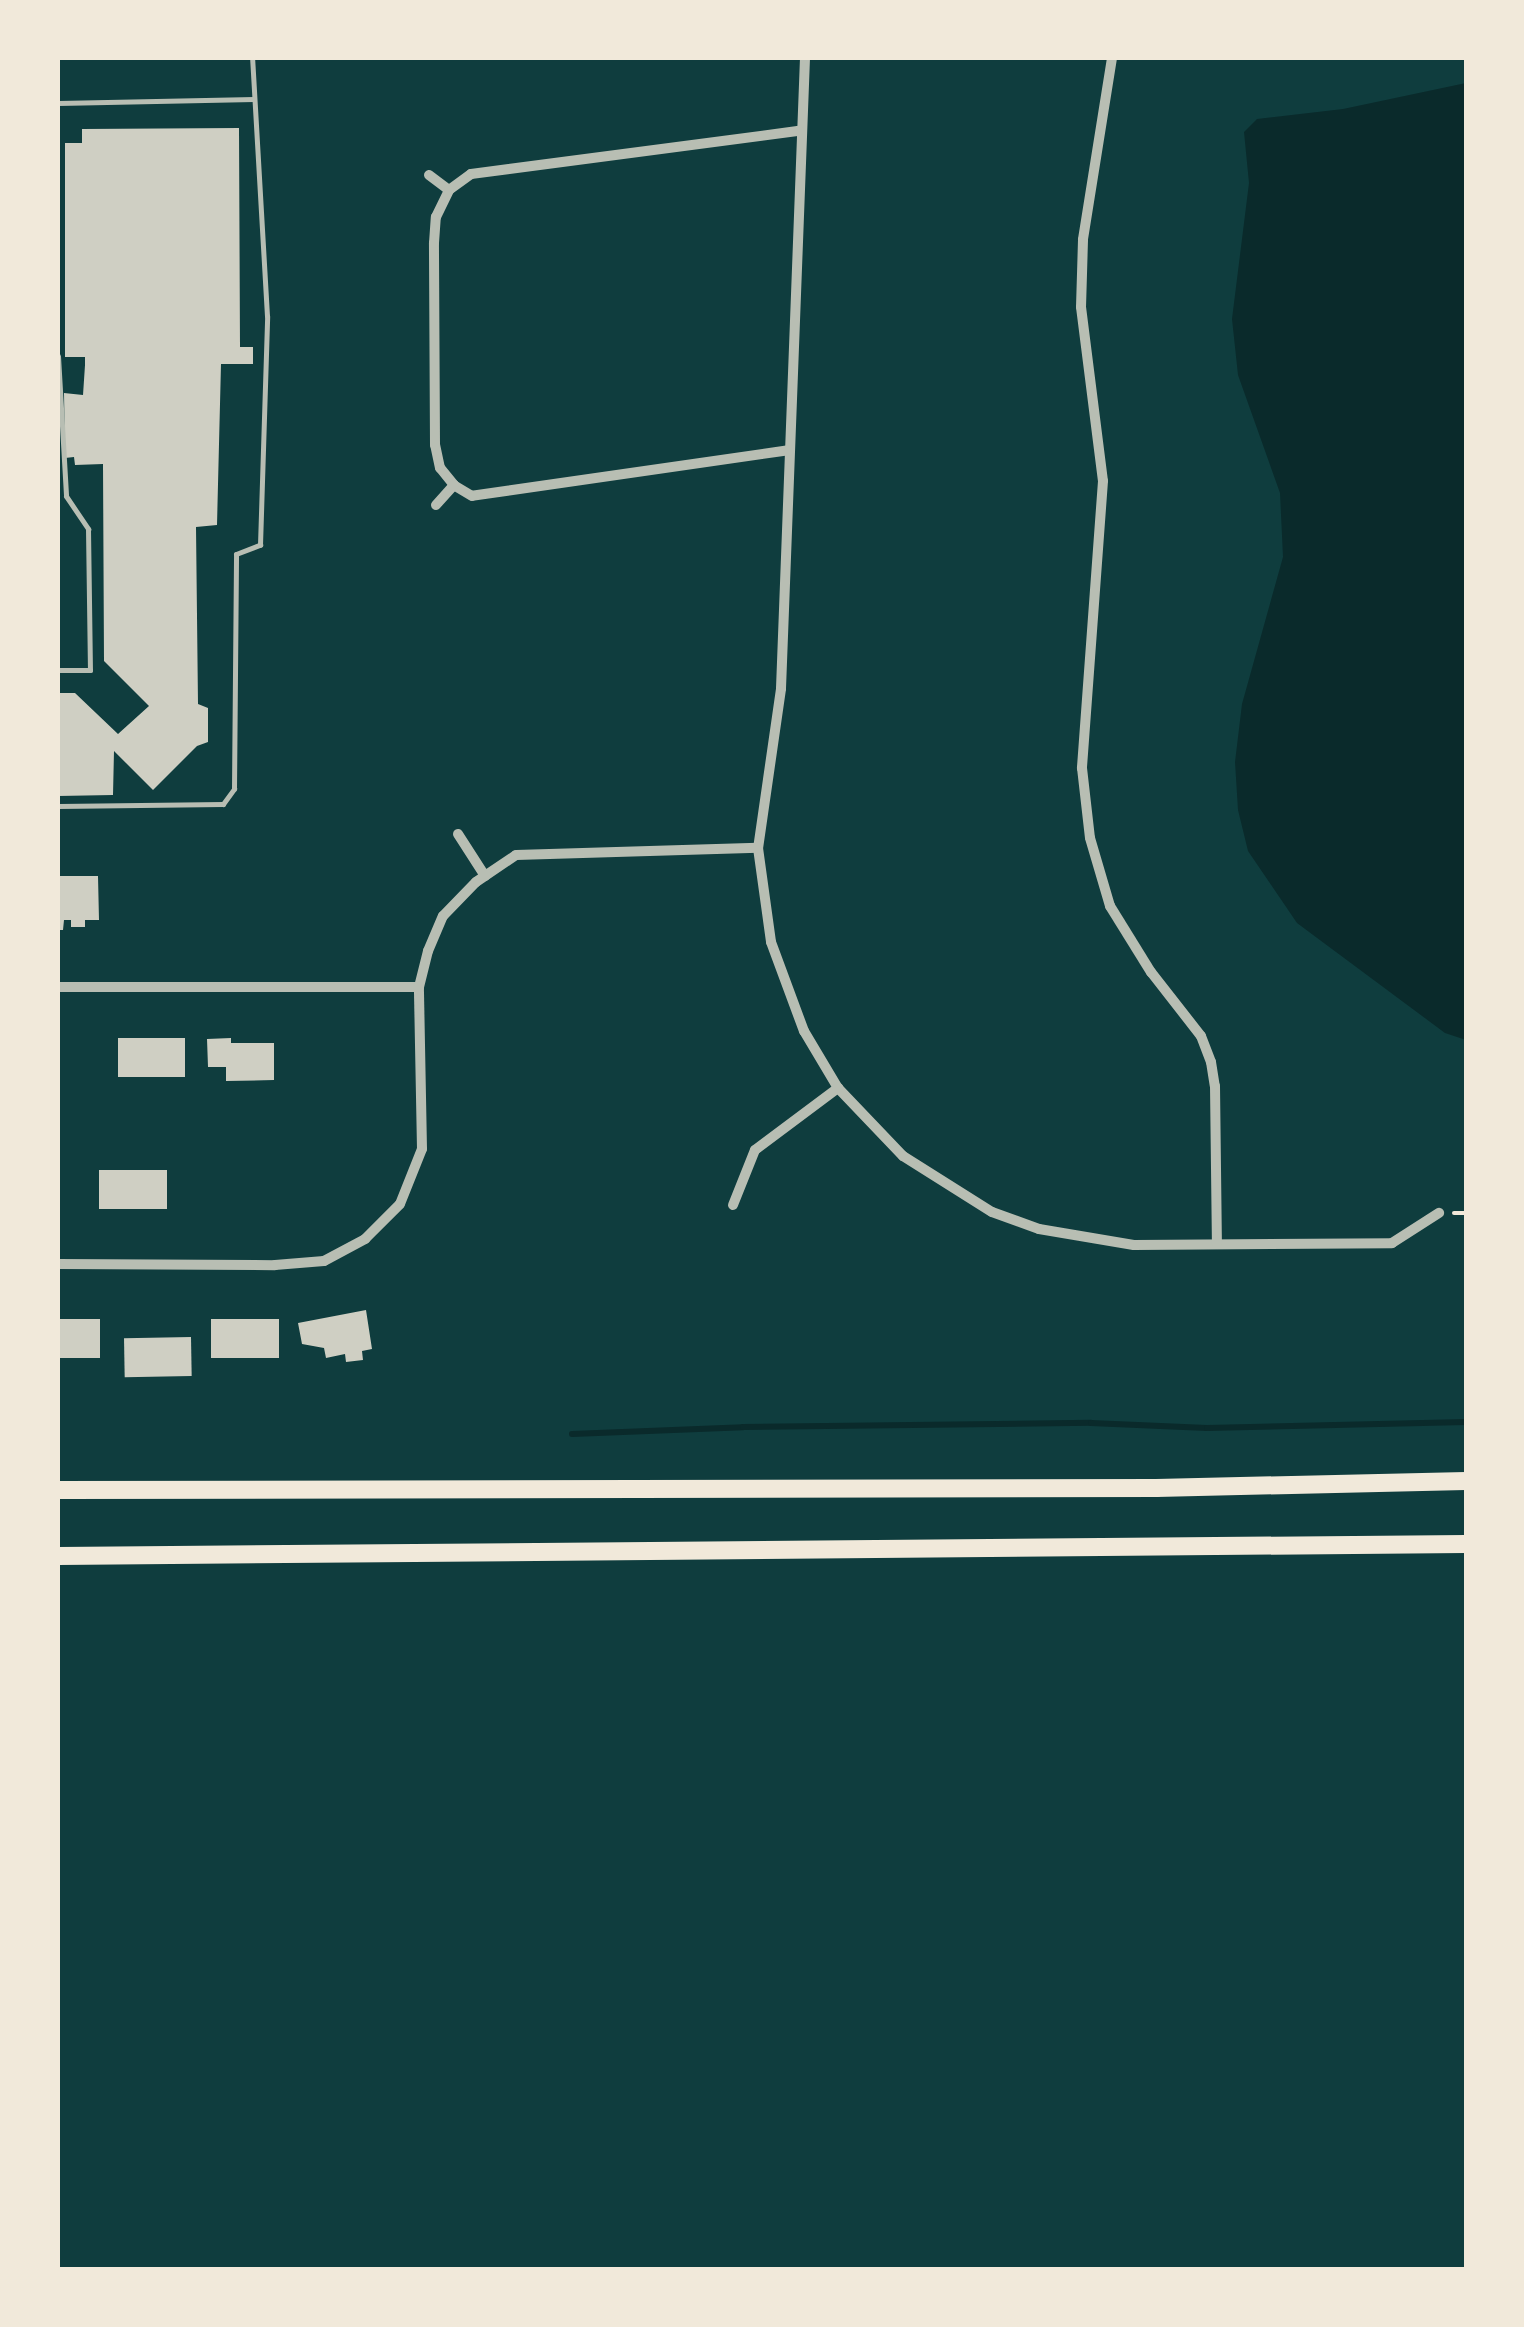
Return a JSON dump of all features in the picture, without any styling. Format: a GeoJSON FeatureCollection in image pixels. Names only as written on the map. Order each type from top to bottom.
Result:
{"type":"FeatureCollection","features":[{"type":"Feature","properties":{"kind":"highway"},"geometry":{"type":"LineString","coordinates":[[58,1490],[1136,1488],[1466,1481]]}},
{"type":"Feature","properties":{"kind":"highway"},"geometry":{"type":"LineString","coordinates":[[58,1556],[1466,1544]]}},
{"type":"Feature","properties":{"kind":"street"},"geometry":{"type":"LineString","coordinates":[[804,58],[781,690],[758,848],[771,942],[804,1030],[838,1088],[904,1156],[992,1212],[1083,1239],[1134,1245],[1392,1243],[1439,1213]]}},
{"type":"Feature","properties":{"kind":"street"},"geometry":{"type":"LineString","coordinates":[[1112,58],[1083,240],[1081,307],[1103,481],[1084,786],[1097,872],[1110,906],[1151,972],[1201,1036],[1211,1062],[1217,1244]]}},
{"type":"Feature","properties":{"kind":"street"},"geometry":{"type":"LineString","coordinates":[[790,450],[472,496],[454,485],[440,468],[436,445],[434,244],[436,217],[449,190],[471,174],[800,130]]}},
{"type":"Feature","properties":{"kind":"street"},"geometry":{"type":"LineString","coordinates":[[429,175],[449,190]]}},
{"type":"Feature","properties":{"kind":"street"},"geometry":{"type":"LineString","coordinates":[[436,504],[454,485]]}},
{"type":"Feature","properties":{"kind":"street"},"geometry":{"type":"LineString","coordinates":[[458,834],[485,876]]}},
{"type":"Feature","properties":{"kind":"street"},"geometry":{"type":"LineString","coordinates":[[58,1264],[275,1266],[324,1261],[365,1239],[400,1204],[422,1149],[419,987],[428,951],[444,916],[485,876],[516,855],[758,848]]}},
{"type":"Feature","properties":{"kind":"street"},"geometry":{"type":"LineString","coordinates":[[58,987],[419,987]]}},
{"type":"Feature","properties":{"kind":"street"},"geometry":{"type":"LineString","coordinates":[[733,1205],[755,1150],[838,1088]]}},
{"type":"Feature","properties":{"kind":"lane"},"geometry":{"type":"LineString","coordinates":[[58,806],[223,804],[234,789],[236,554],[260,545],[266,316],[252,58]]}},
{"type":"Feature","properties":{"kind":"lane"},"geometry":{"type":"LineString","coordinates":[[58,104],[254,99]]}},
{"type":"Feature","properties":{"kind":"lane"},"geometry":{"type":"LineString","coordinates":[[58,356],[66,496],[88,529],[90,670],[58,670]]}},
{"type":"Feature","properties":{"kind":"water"},"geometry":{"type":"Polygon","coordinates":[[[1466,83],[1466,1040],[1445,1033],[1297,923],[1248,851],[1238,810],[1235,762],[1242,704],[1283,557],[1280,493],[1238,375],[1232,319],[1249,183],[1244,132],[1257,119],[1343,109],[1466,83]]]}},
{"type":"Feature","properties":{"kind":"building"},"geometry":{"type":"Polygon","coordinates":[[[239,128],[240,347],[253,347],[253,364],[221,364],[217,525],[196,527],[198,704],[208,708],[208,742],[197,746],[153,790],[114,751],[113,795],[58,796],[58,693],[75,693],[118,734],[149,706],[104,661],[103,464],[75,465],[74,457],[65,458],[64,393],[83,395],[85,357],[65,357],[65,143],[82,143],[82,129],[239,128]]]}},
{"type":"Feature","properties":{"kind":"building"},"geometry":{"type":"Polygon","coordinates":[[[58,876],[98,876],[99,920],[85,920],[85,927],[71,927],[71,920],[64,920],[63,930],[58,930],[58,876]]]}},
{"type":"Feature","properties":{"kind":"building"},"geometry":{"type":"Polygon","coordinates":[[[118,1038],[185,1038],[185,1077],[118,1077],[118,1038]]]}},
{"type":"Feature","properties":{"kind":"building"},"geometry":{"type":"Polygon","coordinates":[[[231,1038],[231,1043],[274,1043],[274,1080],[226,1081],[226,1067],[208,1067],[207,1039],[231,1038]]]}},
{"type":"Feature","properties":{"kind":"building"},"geometry":{"type":"Polygon","coordinates":[[[99,1170],[167,1170],[167,1209],[99,1209],[99,1170]]]}},
{"type":"Feature","properties":{"kind":"building"},"geometry":{"type":"Polygon","coordinates":[[[366,1310],[372,1349],[362,1351],[363,1360],[346,1362],[345,1354],[326,1358],[324,1348],[302,1344],[298,1323],[366,1310]]]}},
{"type":"Feature","properties":{"kind":"building"},"geometry":{"type":"Polygon","coordinates":[[[58,1319],[100,1319],[100,1358],[58,1358],[58,1319]]]}},
{"type":"Feature","properties":{"kind":"building"},"geometry":{"type":"Polygon","coordinates":[[[211,1319],[279,1319],[279,1358],[211,1358],[211,1319]]]}},
{"type":"Feature","properties":{"kind":"building"},"geometry":{"type":"Polygon","coordinates":[[[191,1337],[192,1376],[125,1377],[124,1338],[191,1337]]]}},
{"type":"Feature","properties":{"kind":"waterway"},"geometry":{"type":"LineString","coordinates":[[572,1434],[743,1427],[1091,1423],[1207,1428],[1466,1422]]}}]}
